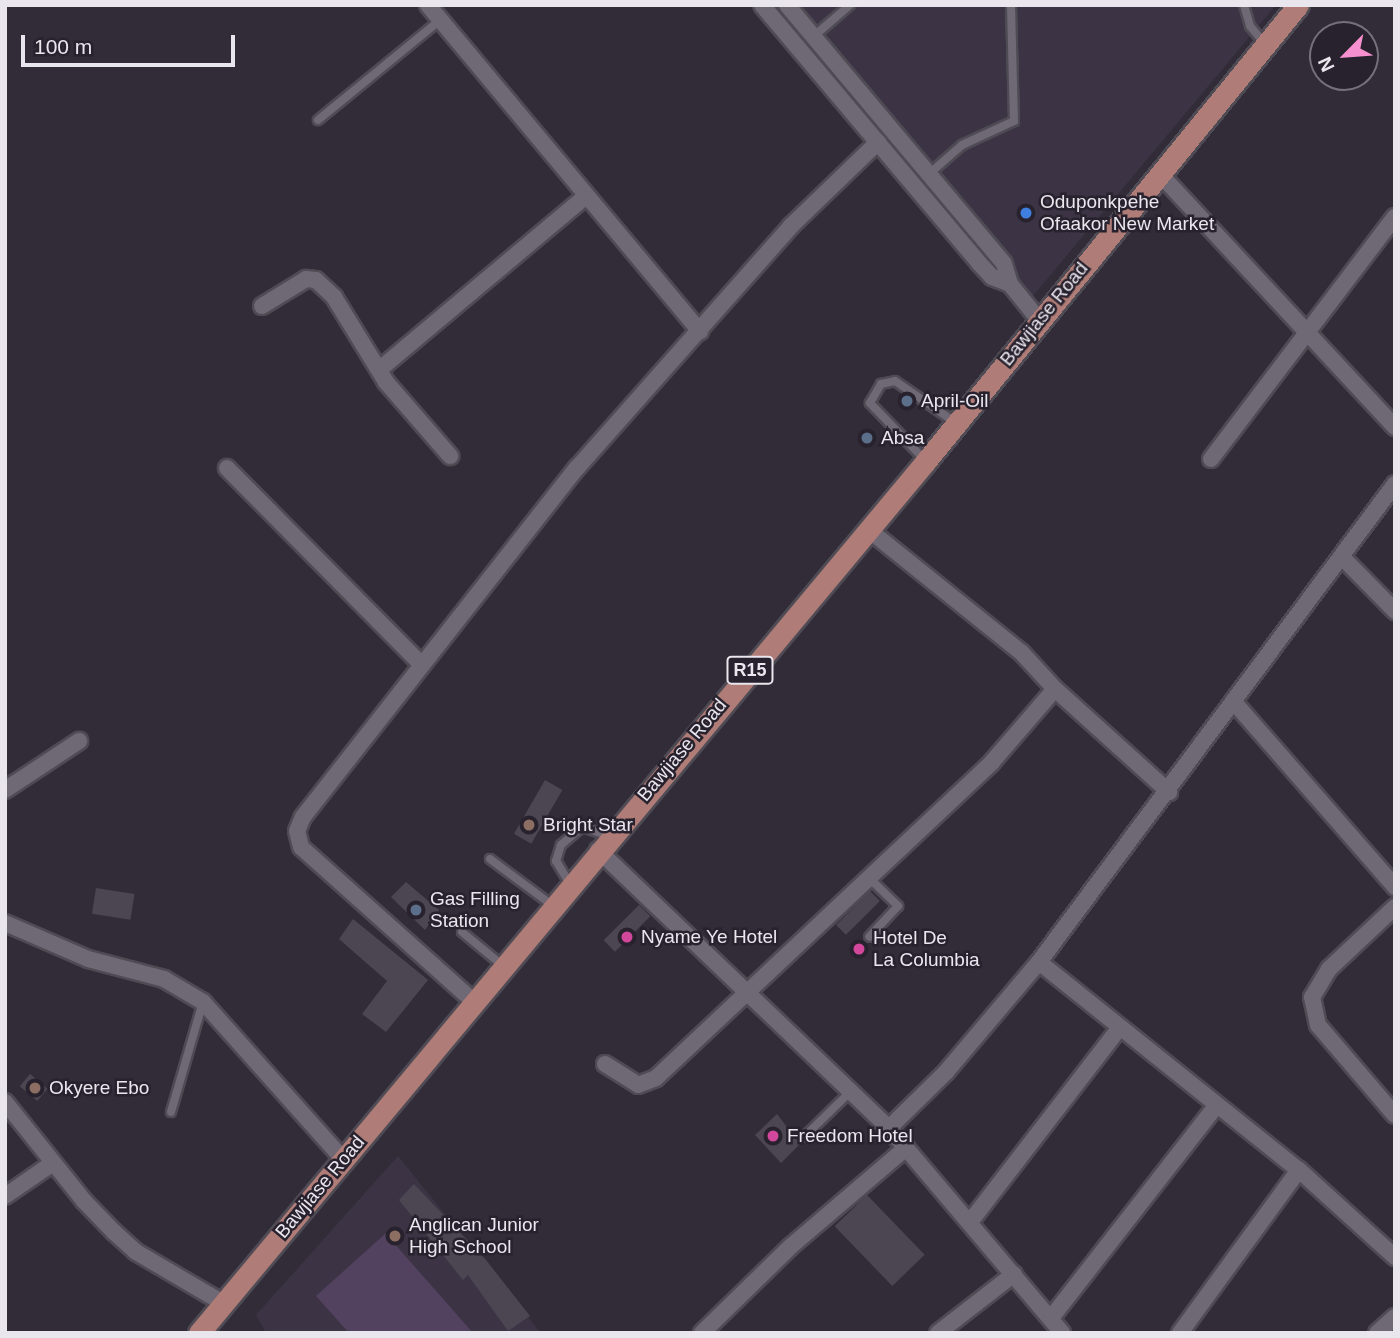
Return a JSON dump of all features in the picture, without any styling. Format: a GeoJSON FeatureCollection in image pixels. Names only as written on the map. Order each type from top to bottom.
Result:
{"type":"FeatureCollection","features":[{"type":"Feature","properties":{"kind":"main road","name":"Bawjiase Road"},"geometry":{"type":"LineString","coordinates":[[199,1333],[472,1000],[957,424],[1298,5]]}},
{"type":"Feature","properties":{"kind":"street"},"geometry":{"type":"LineString","coordinates":[[428,5],[700,331]]}},
{"type":"Feature","properties":{"kind":"street"},"geometry":{"type":"LineString","coordinates":[[762,5],[992,278],[1010,284]]}},
{"type":"Feature","properties":{"kind":"street"},"geometry":{"type":"LineString","coordinates":[[787,5],[927,176],[1004,264],[1010,284],[1039,320]]}},
{"type":"Feature","properties":{"kind":"street"},"geometry":{"type":"LineString","coordinates":[[472,1000],[297,840],[303,817],[577,468],[791,226],[878,142]]}},
{"type":"Feature","properties":{"kind":"street"},"geometry":{"type":"LineString","coordinates":[[1159,173],[1395,428]]}},
{"type":"Feature","properties":{"kind":"street"},"geometry":{"type":"LineString","coordinates":[[380,369],[586,197]]}},
{"type":"Feature","properties":{"kind":"street"},"geometry":{"type":"LineString","coordinates":[[1211,459],[1310,334],[1395,217]]}},
{"type":"Feature","properties":{"kind":"street"},"geometry":{"type":"LineString","coordinates":[[262,306],[306,279],[316,280],[334,297],[386,382],[450,456]]}},
{"type":"Feature","properties":{"kind":"street"},"geometry":{"type":"LineString","coordinates":[[227,468],[421,664]]}},
{"type":"Feature","properties":{"kind":"street"},"geometry":{"type":"LineString","coordinates":[[889,1128],[946,1072],[1039,962],[1169,792],[1233,701],[1395,484]]}},
{"type":"Feature","properties":{"kind":"street"},"geometry":{"type":"LineString","coordinates":[[869,530],[1021,652],[1055,689],[1169,792]]}},
{"type":"Feature","properties":{"kind":"street"},"geometry":{"type":"LineString","coordinates":[[1342,557],[1395,611]]}},
{"type":"Feature","properties":{"kind":"street"},"geometry":{"type":"LineString","coordinates":[[605,1064],[638,1085],[646,1083],[747,995],[868,877],[992,762],[1055,689]]}},
{"type":"Feature","properties":{"kind":"street"},"geometry":{"type":"LineString","coordinates":[[1233,701],[1395,887]]}},
{"type":"Feature","properties":{"kind":"street"},"geometry":{"type":"LineString","coordinates":[[5,790],[79,741]]}},
{"type":"Feature","properties":{"kind":"street"},"geometry":{"type":"LineString","coordinates":[[604,843],[747,995],[889,1128],[1062,1333]]}},
{"type":"Feature","properties":{"kind":"street"},"geometry":{"type":"LineString","coordinates":[[1395,906],[1329,969],[1312,997],[1318,1025],[1395,1115]]}},
{"type":"Feature","properties":{"kind":"street"},"geometry":{"type":"LineString","coordinates":[[5,923],[88,959],[164,979],[202,1002],[343,1159]]}},
{"type":"Feature","properties":{"kind":"street"},"geometry":{"type":"LineString","coordinates":[[1039,962],[1299,1170],[1395,1257]]}},
{"type":"Feature","properties":{"kind":"street"},"geometry":{"type":"LineString","coordinates":[[971,1222],[1120,1027]]}},
{"type":"Feature","properties":{"kind":"street"},"geometry":{"type":"LineString","coordinates":[[5,1102],[83,1201],[136,1252],[223,1303]]}},
{"type":"Feature","properties":{"kind":"street"},"geometry":{"type":"LineString","coordinates":[[1051,1318],[1216,1106]]}},
{"type":"Feature","properties":{"kind":"street"},"geometry":{"type":"LineString","coordinates":[[702,1333],[790,1247],[906,1148]]}},
{"type":"Feature","properties":{"kind":"street"},"geometry":{"type":"LineString","coordinates":[[5,1196],[53,1163]]}},
{"type":"Feature","properties":{"kind":"street"},"geometry":{"type":"LineString","coordinates":[[1180,1333],[1299,1170]]}},
{"type":"Feature","properties":{"kind":"street"},"geometry":{"type":"LineString","coordinates":[[939,1333],[1014,1273]]}},
{"type":"Feature","properties":{"kind":"street"},"geometry":{"type":"LineString","coordinates":[[1377,1333],[1395,1317]]}},
{"type":"Feature","properties":{"kind":"lane"},"geometry":{"type":"LineString","coordinates":[[814,36],[850,5]]}},
{"type":"Feature","properties":{"kind":"lane"},"geometry":{"type":"LineString","coordinates":[[927,176],[962,145],[1014,121],[1011,5]]}},
{"type":"Feature","properties":{"kind":"lane"},"geometry":{"type":"LineString","coordinates":[[1244,5],[1250,26],[1266,44]]}},
{"type":"Feature","properties":{"kind":"lane"},"geometry":{"type":"LineString","coordinates":[[318,120],[440,20]]}},
{"type":"Feature","properties":{"kind":"lane"},"geometry":{"type":"LineString","coordinates":[[926,461],[874,409],[870,397],[881,384],[895,381],[957,424]]}},
{"type":"Feature","properties":{"kind":"lane"},"geometry":{"type":"LineString","coordinates":[[570,884],[556,860],[561,845],[582,827],[604,843]]}},
{"type":"Feature","properties":{"kind":"lane"},"geometry":{"type":"LineString","coordinates":[[490,859],[552,905]]}},
{"type":"Feature","properties":{"kind":"lane"},"geometry":{"type":"LineString","coordinates":[[868,877],[898,906],[869,937]]}},
{"type":"Feature","properties":{"kind":"lane"},"geometry":{"type":"LineString","coordinates":[[461,932],[502,965]]}},
{"type":"Feature","properties":{"kind":"lane"},"geometry":{"type":"LineString","coordinates":[[171,1112],[202,1002]]}},
{"type":"Feature","properties":{"kind":"lane"},"geometry":{"type":"LineString","coordinates":[[804,1137],[850,1091]]}},
{"type":"Feature","properties":{"kind":"shaded area","name":"Oduponkpehe Ofaakor New Market"},"geometry":{"type":"Polygon","coordinates":[[[776,5],[1276,5],[1027,303],[776,5]]]}},
{"type":"Feature","properties":{"kind":"shaded area","name":"Anglican Junior High School"},"geometry":{"type":"Polygon","coordinates":[[[398,1156],[541,1333],[266,1333],[256,1315],[398,1156]]]}},
{"type":"Feature","properties":{"kind":"shaded area"},"geometry":{"type":"Polygon","coordinates":[[[385,1234],[473,1333],[349,1333],[316,1296],[385,1234]]]}},
{"type":"Feature","properties":{"kind":"building"},"geometry":{"type":"Polygon","coordinates":[[[545,780],[562,790],[531,844],[514,834],[545,780]]]}},
{"type":"Feature","properties":{"kind":"building"},"geometry":{"type":"Polygon","coordinates":[[[406,882],[439,910],[425,930],[391,897],[406,882]]]}},
{"type":"Feature","properties":{"kind":"building"},"geometry":{"type":"Polygon","coordinates":[[[96,888],[135,894],[130,920],[92,914],[96,888]]]}},
{"type":"Feature","properties":{"kind":"building"},"geometry":{"type":"Polygon","coordinates":[[[870,891],[880,901],[846,935],[836,925],[870,891]]]}},
{"type":"Feature","properties":{"kind":"building"},"geometry":{"type":"Polygon","coordinates":[[[639,905],[650,916],[615,952],[604,940],[639,905]]]}},
{"type":"Feature","properties":{"kind":"building"},"geometry":{"type":"Polygon","coordinates":[[[353,919],[428,980],[386,1032],[362,1014],[387,981],[339,939],[353,919]]]}},
{"type":"Feature","properties":{"kind":"building"},"geometry":{"type":"Polygon","coordinates":[[[30,1074],[48,1089],[37,1101],[20,1086],[30,1074]]]}},
{"type":"Feature","properties":{"kind":"building"},"geometry":{"type":"Polygon","coordinates":[[[777,1114],[800,1144],[781,1163],[755,1135],[777,1114]]]}},
{"type":"Feature","properties":{"kind":"building"},"geometry":{"type":"Polygon","coordinates":[[[414,1184],[486,1260],[530,1316],[508,1331],[468,1275],[463,1280],[399,1200],[414,1184]]]}},
{"type":"Feature","properties":{"kind":"building"},"geometry":{"type":"Polygon","coordinates":[[[867,1195],[925,1255],[892,1286],[835,1226],[867,1195]]]}},
{"type":"Feature","properties":{"kind":"place","name":"Oduponkpehe Ofaakor New Market"},"geometry":{"type":"Point","coordinates":[1026,213]}},
{"type":"Feature","properties":{"kind":"place","name":"April-Oil"},"geometry":{"type":"Point","coordinates":[907,401]}},
{"type":"Feature","properties":{"kind":"place","name":"Absa"},"geometry":{"type":"Point","coordinates":[867,438]}},
{"type":"Feature","properties":{"kind":"place","name":"Bright Star"},"geometry":{"type":"Point","coordinates":[529,825]}},
{"type":"Feature","properties":{"kind":"place","name":"Gas Filling Station"},"geometry":{"type":"Point","coordinates":[416,910]}},
{"type":"Feature","properties":{"kind":"place","name":"Nyame Ye Hotel"},"geometry":{"type":"Point","coordinates":[627,937]}},
{"type":"Feature","properties":{"kind":"place","name":"Hotel De La Columbia"},"geometry":{"type":"Point","coordinates":[859,949]}},
{"type":"Feature","properties":{"kind":"place","name":"Okyere Ebo"},"geometry":{"type":"Point","coordinates":[35,1088]}},
{"type":"Feature","properties":{"kind":"place","name":"Freedom Hotel"},"geometry":{"type":"Point","coordinates":[773,1136]}},
{"type":"Feature","properties":{"kind":"place","name":"Anglican Junior High School"},"geometry":{"type":"Point","coordinates":[395,1236]}}]}
